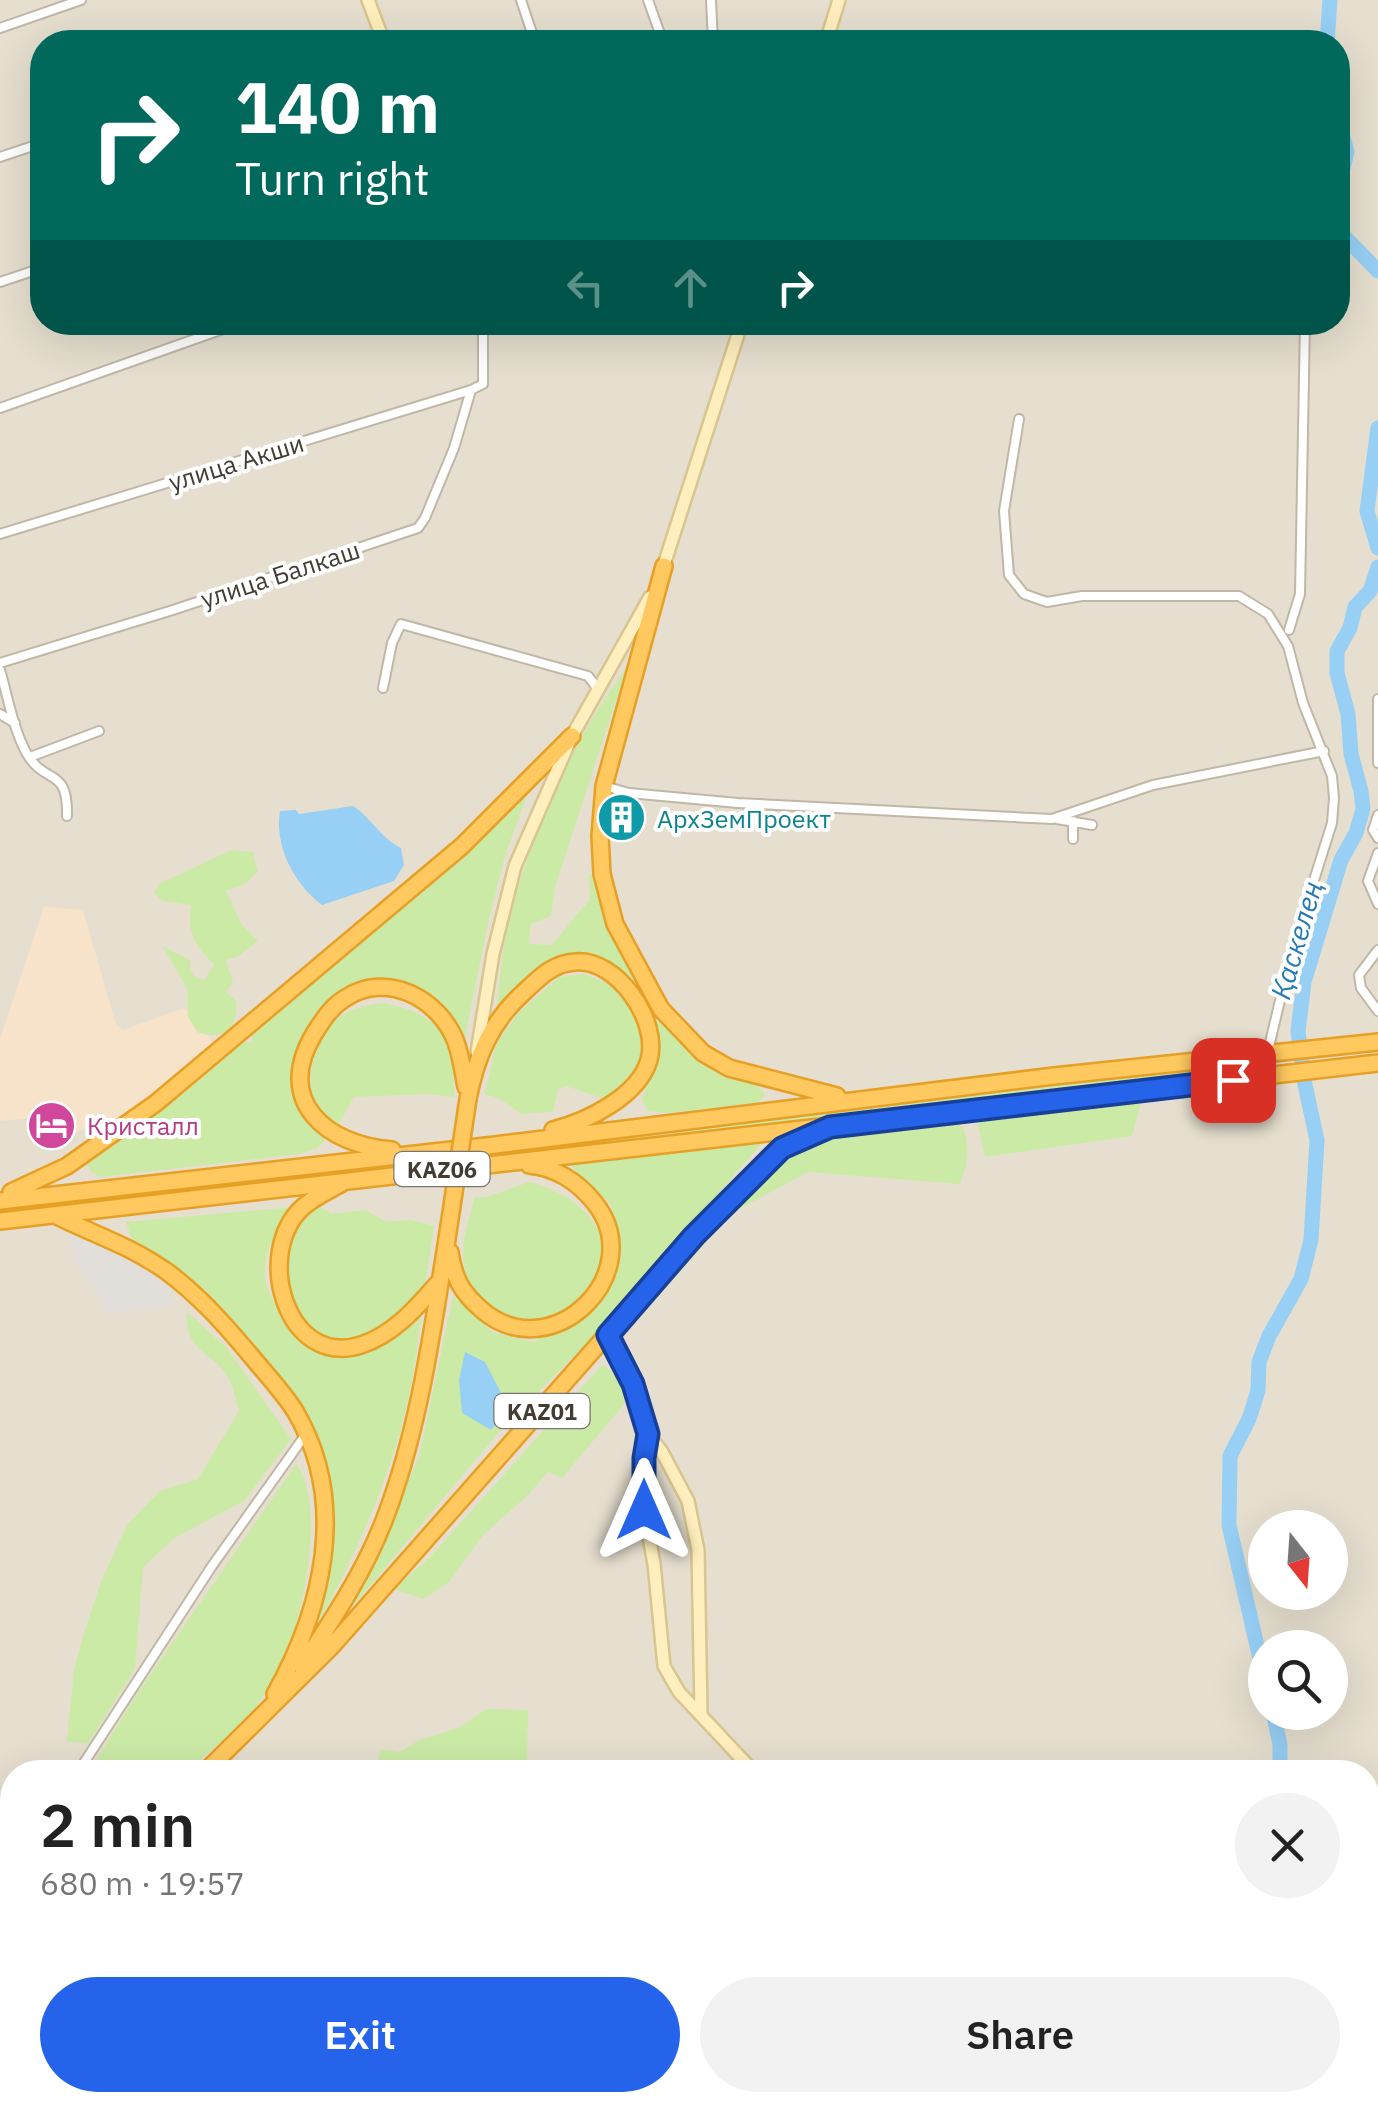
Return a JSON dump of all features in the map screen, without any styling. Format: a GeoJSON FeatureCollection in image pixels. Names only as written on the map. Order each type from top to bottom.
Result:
{"type":"FeatureCollection","features":[{"type":"Feature","properties":{"kind":"highway"},"geometry":{"type":"LineString","coordinates":[[664,566],[604,786],[602,874],[615,924],[646,984],[702,1053],[730,1068],[840,1097],[886,1096]]}},
{"type":"Feature","properties":{"kind":"highway"},"geometry":{"type":"LineString","coordinates":[[0,1198],[67,1166],[156,1103],[462,846],[572,736]]}},
{"type":"Feature","properties":{"kind":"highway","name":"KАZ01"},"geometry":{"type":"LineString","coordinates":[[266,1711],[341,1606],[384,1520],[402,1465],[441,1280],[474,1066],[493,1027],[544,974],[558,965],[576,961],[606,969],[634,1000],[648,1032],[652,1046],[643,1073],[604,1109],[572,1125],[496,1145]]}},
{"type":"Feature","properties":{"kind":"highway"},"geometry":{"type":"LineString","coordinates":[[420,1153],[358,1144],[332,1134],[313,1118],[301,1094],[301,1064],[306,1047],[329,1012],[344,998],[375,988],[392,988],[424,1001],[448,1026],[455,1040],[468,1099]]}},
{"type":"Feature","properties":{"kind":"highway","name":"KАZ06"},"geometry":{"type":"LineString","coordinates":[[0,1198],[496,1145],[886,1096],[1378,1042]]}},
{"type":"Feature","properties":{"kind":"highway","name":"KАZ06"},"geometry":{"type":"LineString","coordinates":[[0,1221],[1378,1063]]}},
{"type":"Feature","properties":{"kind":"highway","name":"KАZ01"},"geometry":{"type":"LineString","coordinates":[[217,1760],[332,1646],[694,1236],[782,1148],[830,1127]]}},
{"type":"Feature","properties":{"kind":"highway"},"geometry":{"type":"LineString","coordinates":[[447,1240],[454,1278],[461,1290],[492,1319],[504,1324],[544,1328],[566,1321],[594,1297],[611,1256],[611,1231],[602,1212],[582,1188],[558,1172],[536,1165],[495,1163]]}},
{"type":"Feature","properties":{"kind":"highway"},"geometry":{"type":"LineString","coordinates":[[348,1180],[303,1206],[279,1256],[277,1277],[282,1296],[307,1336],[334,1347],[364,1345],[416,1309],[441,1280]]}},
{"type":"Feature","properties":{"kind":"highway","name":"KАZ01"},"geometry":{"type":"LineString","coordinates":[[55,1215],[106,1235],[187,1288],[221,1320],[271,1380],[294,1409],[306,1434],[325,1504],[321,1578],[301,1646],[266,1711]]}},
{"type":"Feature","properties":{"kind":"main road"},"geometry":{"type":"LineString","coordinates":[[368,0],[379,30]]}},
{"type":"Feature","properties":{"kind":"main road"},"geometry":{"type":"LineString","coordinates":[[830,30],[839,0]]}},
{"type":"Feature","properties":{"kind":"main road"},"geometry":{"type":"LineString","coordinates":[[474,1066],[493,954],[516,866],[572,736],[631,635],[664,566],[738,335]]}},
{"type":"Feature","properties":{"kind":"main road"},"geometry":{"type":"LineString","coordinates":[[608,1335],[633,1384],[648,1434],[681,1486],[694,1526],[698,1550],[701,1713]]}},
{"type":"Feature","properties":{"kind":"main road"},"geometry":{"type":"LineString","coordinates":[[648,1434],[644,1510],[654,1564],[664,1666],[679,1692],[743,1760]]}},
{"type":"Feature","properties":{"kind":"street"},"geometry":{"type":"LineString","coordinates":[[0,28],[81,0]]}},
{"type":"Feature","properties":{"kind":"street"},"geometry":{"type":"LineString","coordinates":[[521,0],[531,30]]}},
{"type":"Feature","properties":{"kind":"street"},"geometry":{"type":"LineString","coordinates":[[648,0],[659,30]]}},
{"type":"Feature","properties":{"kind":"street"},"geometry":{"type":"LineString","coordinates":[[711,0],[712,30]]}},
{"type":"Feature","properties":{"kind":"street"},"geometry":{"type":"LineString","coordinates":[[0,157],[30,147]]}},
{"type":"Feature","properties":{"kind":"street"},"geometry":{"type":"LineString","coordinates":[[0,282],[30,272]]}},
{"type":"Feature","properties":{"kind":"street"},"geometry":{"type":"LineString","coordinates":[[0,408],[206,335]]}},
{"type":"Feature","properties":{"kind":"street"},"geometry":{"type":"LineString","coordinates":[[471,390],[483,384],[483,335]]}},
{"type":"Feature","properties":{"kind":"street"},"geometry":{"type":"LineString","coordinates":[[1289,630],[1300,594],[1306,335]]}},
{"type":"Feature","properties":{"kind":"street","name":"улица Акши"},"geometry":{"type":"LineString","coordinates":[[0,534],[471,390]]}},
{"type":"Feature","properties":{"kind":"street","name":"улица Балкаш"},"geometry":{"type":"LineString","coordinates":[[0,666],[418,528],[454,448],[471,390]]}},
{"type":"Feature","properties":{"kind":"street"},"geometry":{"type":"LineString","coordinates":[[1019,419],[1004,512],[1008,575],[1024,594],[1047,602],[1082,596],[1239,596],[1260,607],[1288,646],[1303,704],[1332,776],[1332,822],[1292,950],[1267,1055]]}},
{"type":"Feature","properties":{"kind":"street"},"geometry":{"type":"LineString","coordinates":[[382,688],[392,643],[401,624],[588,676],[598,689]]}},
{"type":"Feature","properties":{"kind":"street"},"geometry":{"type":"LineString","coordinates":[[0,666],[15,723],[30,757],[39,768],[59,780],[67,793],[67,816]]}},
{"type":"Feature","properties":{"kind":"street"},"geometry":{"type":"LineString","coordinates":[[1378,699],[1378,764]]}},
{"type":"Feature","properties":{"kind":"street"},"geometry":{"type":"LineString","coordinates":[[0,714],[15,723]]}},
{"type":"Feature","properties":{"kind":"street"},"geometry":{"type":"LineString","coordinates":[[30,757],[100,731]]}},
{"type":"Feature","properties":{"kind":"street"},"geometry":{"type":"LineString","coordinates":[[1052,818],[1153,785],[1324,751]]}},
{"type":"Feature","properties":{"kind":"street"},"geometry":{"type":"LineString","coordinates":[[604,786],[660,797],[1052,818],[1092,825]]}},
{"type":"Feature","properties":{"kind":"street"},"geometry":{"type":"LineString","coordinates":[[1378,815],[1373,830],[1378,838]]}},
{"type":"Feature","properties":{"kind":"street"},"geometry":{"type":"LineString","coordinates":[[1073,821],[1073,839]]}},
{"type":"Feature","properties":{"kind":"street"},"geometry":{"type":"LineString","coordinates":[[1378,852],[1368,881],[1378,904]]}},
{"type":"Feature","properties":{"kind":"street"},"geometry":{"type":"LineString","coordinates":[[1378,950],[1359,975],[1361,988],[1378,1011]]}},
{"type":"Feature","properties":{"kind":"street"},"geometry":{"type":"LineString","coordinates":[[86,1760],[212,1566],[306,1434]]}},
{"type":"Feature","properties":{"kind":"shaded area"},"geometry":{"type":"Polygon","coordinates":[[[0,0],[1378,0],[1378,1760],[0,1760],[0,0]]]}},
{"type":"Feature","properties":{"kind":"shaded area"},"geometry":{"type":"Polygon","coordinates":[[[44,907],[83,910],[116,1025],[123,1030],[181,1009],[192,1011],[214,1044],[111,1127],[99,1121],[60,1140],[31,1118],[0,1121],[0,1039],[44,907]]]}},
{"type":"Feature","properties":{"kind":"shaded area"},"geometry":{"type":"Polygon","coordinates":[[[70,1223],[165,1271],[173,1305],[106,1314],[101,1298],[77,1266],[70,1223]]]}},
{"type":"Feature","properties":{"kind":"green space"},"geometry":{"type":"Polygon","coordinates":[[[627,667],[555,887],[551,916],[531,924],[529,944],[551,945],[590,901],[589,875],[595,872],[627,968],[654,1011],[708,1067],[761,1089],[765,1096],[757,1103],[665,1113],[647,1111],[642,1099],[656,1059],[634,993],[586,956],[496,1013],[507,931],[529,854],[572,756],[627,667]]]}},
{"type":"Feature","properties":{"kind":"green space"},"geometry":{"type":"Polygon","coordinates":[[[527,795],[505,856],[464,1042],[433,997],[399,983],[366,985],[306,1035],[297,1099],[313,1130],[319,1131],[325,1140],[316,1149],[100,1177],[90,1171],[87,1163],[91,1158],[239,1040],[252,1043],[252,1028],[277,1013],[445,873],[504,809],[527,795]]]}},
{"type":"Feature","properties":{"kind":"green space"},"geometry":{"type":"Polygon","coordinates":[[[231,850],[252,852],[258,871],[245,884],[226,891],[242,925],[258,941],[237,957],[226,960],[233,982],[226,992],[237,1002],[236,1012],[227,1031],[214,1035],[197,1032],[188,1017],[187,988],[162,946],[190,960],[193,974],[205,980],[214,964],[193,938],[191,905],[162,901],[154,893],[159,884],[231,850]]]}},
{"type":"Feature","properties":{"kind":"green space"},"geometry":{"type":"Polygon","coordinates":[[[583,974],[608,983],[634,1011],[643,1047],[635,1071],[605,1099],[566,1086],[558,1089],[553,1112],[522,1114],[485,1094],[496,1044],[520,1011],[559,977],[583,974]]]}},
{"type":"Feature","properties":{"kind":"green space"},"geometry":{"type":"Polygon","coordinates":[[[381,1003],[418,1014],[440,1032],[451,1059],[454,1097],[354,1097],[338,1125],[316,1105],[312,1091],[311,1076],[319,1045],[340,1016],[381,1003]]]}},
{"type":"Feature","properties":{"kind":"green space"},"geometry":{"type":"Polygon","coordinates":[[[1247,1064],[1255,1069],[0,1216],[0,1209],[1247,1064]]]}},
{"type":"Feature","properties":{"kind":"green space"},"geometry":{"type":"Polygon","coordinates":[[[1141,1102],[1132,1136],[985,1157],[978,1124],[985,1118],[1141,1102]]]}},
{"type":"Feature","properties":{"kind":"green space"},"geometry":{"type":"Polygon","coordinates":[[[955,1122],[964,1129],[967,1143],[960,1184],[808,1172],[732,1213],[621,1338],[624,1323],[782,1155],[816,1140],[955,1122]]]}},
{"type":"Feature","properties":{"kind":"green space"},"geometry":{"type":"Polygon","coordinates":[[[761,1144],[613,1316],[497,1434],[353,1606],[419,1457],[453,1296],[494,1333],[534,1342],[601,1297],[621,1259],[611,1205],[568,1163],[761,1144]]]}},
{"type":"Feature","properties":{"kind":"green space"},"geometry":{"type":"Polygon","coordinates":[[[529,1182],[574,1202],[592,1220],[604,1246],[597,1271],[578,1299],[553,1316],[539,1320],[508,1316],[485,1303],[467,1277],[463,1251],[474,1198],[529,1182]]]}},
{"type":"Feature","properties":{"kind":"green space"},"geometry":{"type":"Polygon","coordinates":[[[316,1203],[331,1214],[365,1210],[387,1222],[411,1220],[434,1226],[425,1285],[408,1310],[366,1337],[334,1343],[301,1319],[285,1289],[290,1244],[316,1203]]]}},
{"type":"Feature","properties":{"kind":"green space"},"geometry":{"type":"Polygon","coordinates":[[[293,1207],[269,1248],[266,1280],[279,1311],[308,1348],[350,1355],[396,1332],[423,1307],[408,1400],[386,1474],[350,1561],[306,1646],[326,1582],[332,1543],[329,1495],[317,1451],[296,1410],[268,1373],[237,1338],[133,1243],[126,1222],[293,1207]]]}},
{"type":"Feature","properties":{"kind":"green space"},"geometry":{"type":"Polygon","coordinates":[[[187,1312],[227,1348],[291,1439],[244,1501],[176,1537],[143,1567],[135,1669],[88,1743],[67,1742],[74,1670],[84,1633],[102,1579],[127,1525],[160,1491],[198,1479],[239,1411],[229,1379],[190,1336],[187,1312]]]}},
{"type":"Feature","properties":{"kind":"green space"},"geometry":{"type":"Polygon","coordinates":[[[602,1365],[615,1376],[625,1403],[562,1478],[548,1472],[484,1534],[449,1582],[423,1599],[394,1589],[430,1557],[602,1365]]]}},
{"type":"Feature","properties":{"kind":"green space"},"geometry":{"type":"Polygon","coordinates":[[[296,1464],[305,1481],[311,1528],[305,1583],[294,1632],[258,1704],[200,1760],[96,1760],[135,1697],[296,1464]]]}},
{"type":"Feature","properties":{"kind":"green space"},"geometry":{"type":"Polygon","coordinates":[[[486,1709],[528,1710],[527,1760],[378,1760],[381,1749],[400,1752],[418,1741],[460,1727],[486,1709]]]}},
{"type":"Feature","properties":{"kind":"water"},"geometry":{"type":"Polygon","coordinates":[[[353,806],[401,848],[404,865],[394,881],[322,905],[303,887],[289,864],[280,838],[280,811],[296,810],[299,814],[353,806]]]}},
{"type":"Feature","properties":{"kind":"water"},"geometry":{"type":"Polygon","coordinates":[[[465,1352],[485,1362],[509,1408],[491,1430],[462,1413],[459,1380],[465,1352]]]}},
{"type":"Feature","properties":{"kind":"waterway","name":"Қаскелең"},"geometry":{"type":"LineString","coordinates":[[1328,30],[1330,0]]}},
{"type":"Feature","properties":{"kind":"waterway","name":"Қаскелең"},"geometry":{"type":"LineString","coordinates":[[1350,242],[1378,271]]}},
{"type":"Feature","properties":{"kind":"waterway","name":"Қаскелең"},"geometry":{"type":"LineString","coordinates":[[1378,428],[1367,511],[1378,548]]}},
{"type":"Feature","properties":{"kind":"waterway","name":"Қаскелең"},"geometry":{"type":"LineString","coordinates":[[1253,1630],[1229,1525],[1230,1456],[1258,1391],[1259,1362],[1301,1279],[1311,1240],[1317,1140],[1298,1031],[1304,982],[1341,860],[1356,833],[1363,809],[1351,754],[1348,714],[1337,673],[1337,651],[1350,628],[1355,607],[1370,591],[1378,567]]}},
{"type":"Feature","properties":{"kind":"waterway","name":"Қаскелең"},"geometry":{"type":"LineString","coordinates":[[1277,1730],[1280,1760]]}},
{"type":"Feature","properties":{"kind":"place","name":"АрхЗемПроект"},"geometry":{"type":"Point","coordinates":[622,818]}},
{"type":"Feature","properties":{"kind":"place","name":"Кристалл"},"geometry":{"type":"Point","coordinates":[52,1125]}},
{"type":"Feature","properties":{"kind":"route"},"geometry":{"type":"LineString","coordinates":[[644,1510],[642,1482],[648,1434],[633,1384],[608,1335],[694,1236],[782,1148],[830,1127],[1233,1080]]}}]}
